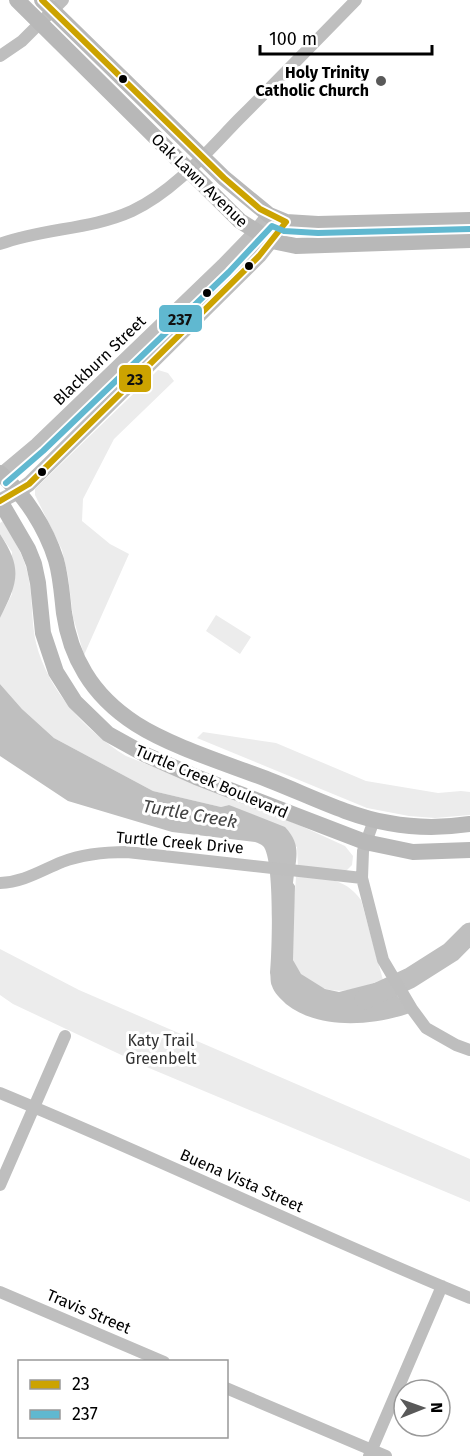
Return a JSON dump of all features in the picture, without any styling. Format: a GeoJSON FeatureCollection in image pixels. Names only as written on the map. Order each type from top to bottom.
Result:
{"type":"FeatureCollection","features":[{"type":"Feature","properties":{"kind":"main road","name":"Oak Lawn Avenue"},"geometry":{"type":"LineString","coordinates":[[17,0],[240,221],[272,241],[296,246],[470,240]]}},
{"type":"Feature","properties":{"kind":"main road","name":"Oak Lawn Avenue"},"geometry":{"type":"LineString","coordinates":[[52,3],[202,157],[269,215],[286,222],[327,225],[470,220]]}},
{"type":"Feature","properties":{"kind":"main road"},"geometry":{"type":"LineString","coordinates":[[426,222],[426,242]]}},
{"type":"Feature","properties":{"kind":"main road","name":"Turtle Creek Boulevard"},"geometry":{"type":"LineString","coordinates":[[1,474],[19,491],[49,543],[56,561],[69,639],[85,673],[105,699],[126,718],[180,745],[374,820],[415,826],[470,824]]}},
{"type":"Feature","properties":{"kind":"main road","name":"Turtle Creek Boulevard"},"geometry":{"type":"LineString","coordinates":[[0,501],[28,549],[34,564],[43,633],[50,656],[65,687],[86,714],[108,734],[171,766],[366,842],[413,852],[470,850]]}},
{"type":"Feature","properties":{"kind":"main road"},"geometry":{"type":"LineString","coordinates":[[171,766],[180,745]]}},
{"type":"Feature","properties":{"kind":"street"},"geometry":{"type":"LineString","coordinates":[[0,244],[41,232],[89,225],[120,216],[156,197],[189,170],[356,0]]}},
{"type":"Feature","properties":{"kind":"street"},"geometry":{"type":"LineString","coordinates":[[0,56],[41,24],[52,3]]}},
{"type":"Feature","properties":{"kind":"street","name":"Blackburn Street"},"geometry":{"type":"LineString","coordinates":[[1,474],[37,445],[150,336],[256,232],[269,215]]}},
{"type":"Feature","properties":{"kind":"street"},"geometry":{"type":"LineString","coordinates":[[0,501],[19,491],[163,351],[259,256],[286,222]]}},
{"type":"Feature","properties":{"kind":"street"},"geometry":{"type":"LineString","coordinates":[[150,336],[163,351]]}},
{"type":"Feature","properties":{"kind":"street"},"geometry":{"type":"LineString","coordinates":[[374,820],[363,851],[362,878],[387,970],[426,1028],[470,1050]]}},
{"type":"Feature","properties":{"kind":"street","name":"Turtle Creek Drive"},"geometry":{"type":"LineString","coordinates":[[0,883],[26,879],[63,862],[108,852],[157,854],[362,878]]}},
{"type":"Feature","properties":{"kind":"street"},"geometry":{"type":"LineString","coordinates":[[0,1185],[65,1036]]}},
{"type":"Feature","properties":{"kind":"street","name":"Buena Vista Street"},"geometry":{"type":"LineString","coordinates":[[0,1093],[100,1134],[470,1298]]}},
{"type":"Feature","properties":{"kind":"street"},"geometry":{"type":"LineString","coordinates":[[370,1453],[442,1286]]}},
{"type":"Feature","properties":{"kind":"street","name":"Travis Street"},"geometry":{"type":"LineString","coordinates":[[0,1292],[159,1360]]}},
{"type":"Feature","properties":{"kind":"street"},"geometry":{"type":"LineString","coordinates":[[228,1389],[370,1453],[386,1456]]}},
{"type":"Feature","properties":{"kind":"green space"},"geometry":{"type":"Polygon","coordinates":[[[158,370],[168,373],[174,381],[114,439],[83,499],[82,521],[110,544],[129,554],[84,655],[73,617],[62,550],[35,495],[35,489],[158,370]]]}},
{"type":"Feature","properties":{"kind":"green space"},"geometry":{"type":"Polygon","coordinates":[[[3,521],[18,547],[26,568],[30,583],[34,635],[42,661],[59,693],[83,722],[126,756],[299,825],[345,846],[353,856],[352,865],[346,871],[298,867],[297,847],[229,805],[221,807],[153,791],[54,738],[22,709],[0,684],[0,618],[12,594],[12,552],[0,534],[0,523],[3,521]]]}},
{"type":"Feature","properties":{"kind":"green space"},"geometry":{"type":"Polygon","coordinates":[[[216,615],[251,637],[240,654],[206,631],[216,615]]]}},
{"type":"Feature","properties":{"kind":"green space"},"geometry":{"type":"Polygon","coordinates":[[[203,732],[276,743],[366,781],[438,793],[470,792],[470,815],[435,818],[409,816],[367,808],[197,738],[203,732]]]}},
{"type":"Feature","properties":{"kind":"green space"},"geometry":{"type":"Polygon","coordinates":[[[296,876],[332,880],[347,887],[361,900],[383,980],[343,991],[325,989],[315,985],[299,972],[292,950],[296,876]]]}},
{"type":"Feature","properties":{"kind":"green space","name":"Katy Trail Greenbelt"},"geometry":{"type":"Polygon","coordinates":[[[0,949],[79,990],[470,1159],[470,1202],[149,1068],[13,1004],[0,995],[0,949]]]}},
{"type":"Feature","properties":{"kind":"water"},"geometry":{"type":"Polygon","coordinates":[[[0,534],[12,557],[15,576],[11,595],[0,618],[0,534]]]}},
{"type":"Feature","properties":{"kind":"water"},"geometry":{"type":"Polygon","coordinates":[[[0,684],[22,709],[54,738],[153,791],[221,807],[229,805],[285,827],[291,834],[296,847],[293,883],[295,886],[293,960],[301,974],[325,989],[339,992],[386,980],[410,1013],[363,1023],[330,1022],[299,1012],[286,1004],[273,989],[271,983],[271,886],[267,854],[263,846],[255,842],[172,832],[68,801],[0,756],[0,684]]]}},
{"type":"Feature","properties":{"kind":"waterway","name":"Turtle Creek"},"geometry":{"type":"LineString","coordinates":[[365,999],[410,978],[451,952],[470,933]]}},
{"type":"Feature","properties":{"kind":"transit line","name":"23"},"geometry":{"type":"LineString","coordinates":[[0,501],[29,484],[259,256],[286,222],[260,209],[224,178],[42,0]]}},
{"type":"Feature","properties":{"kind":"transit line","name":"237"},"geometry":{"type":"LineString","coordinates":[[6,483],[43,451],[229,272],[272,226],[284,231],[318,233],[470,229]]}},
{"type":"Feature","properties":{"kind":"place","name":"Holy Trinity Catholic Church"},"geometry":{"type":"Point","coordinates":[381,81]}}]}
